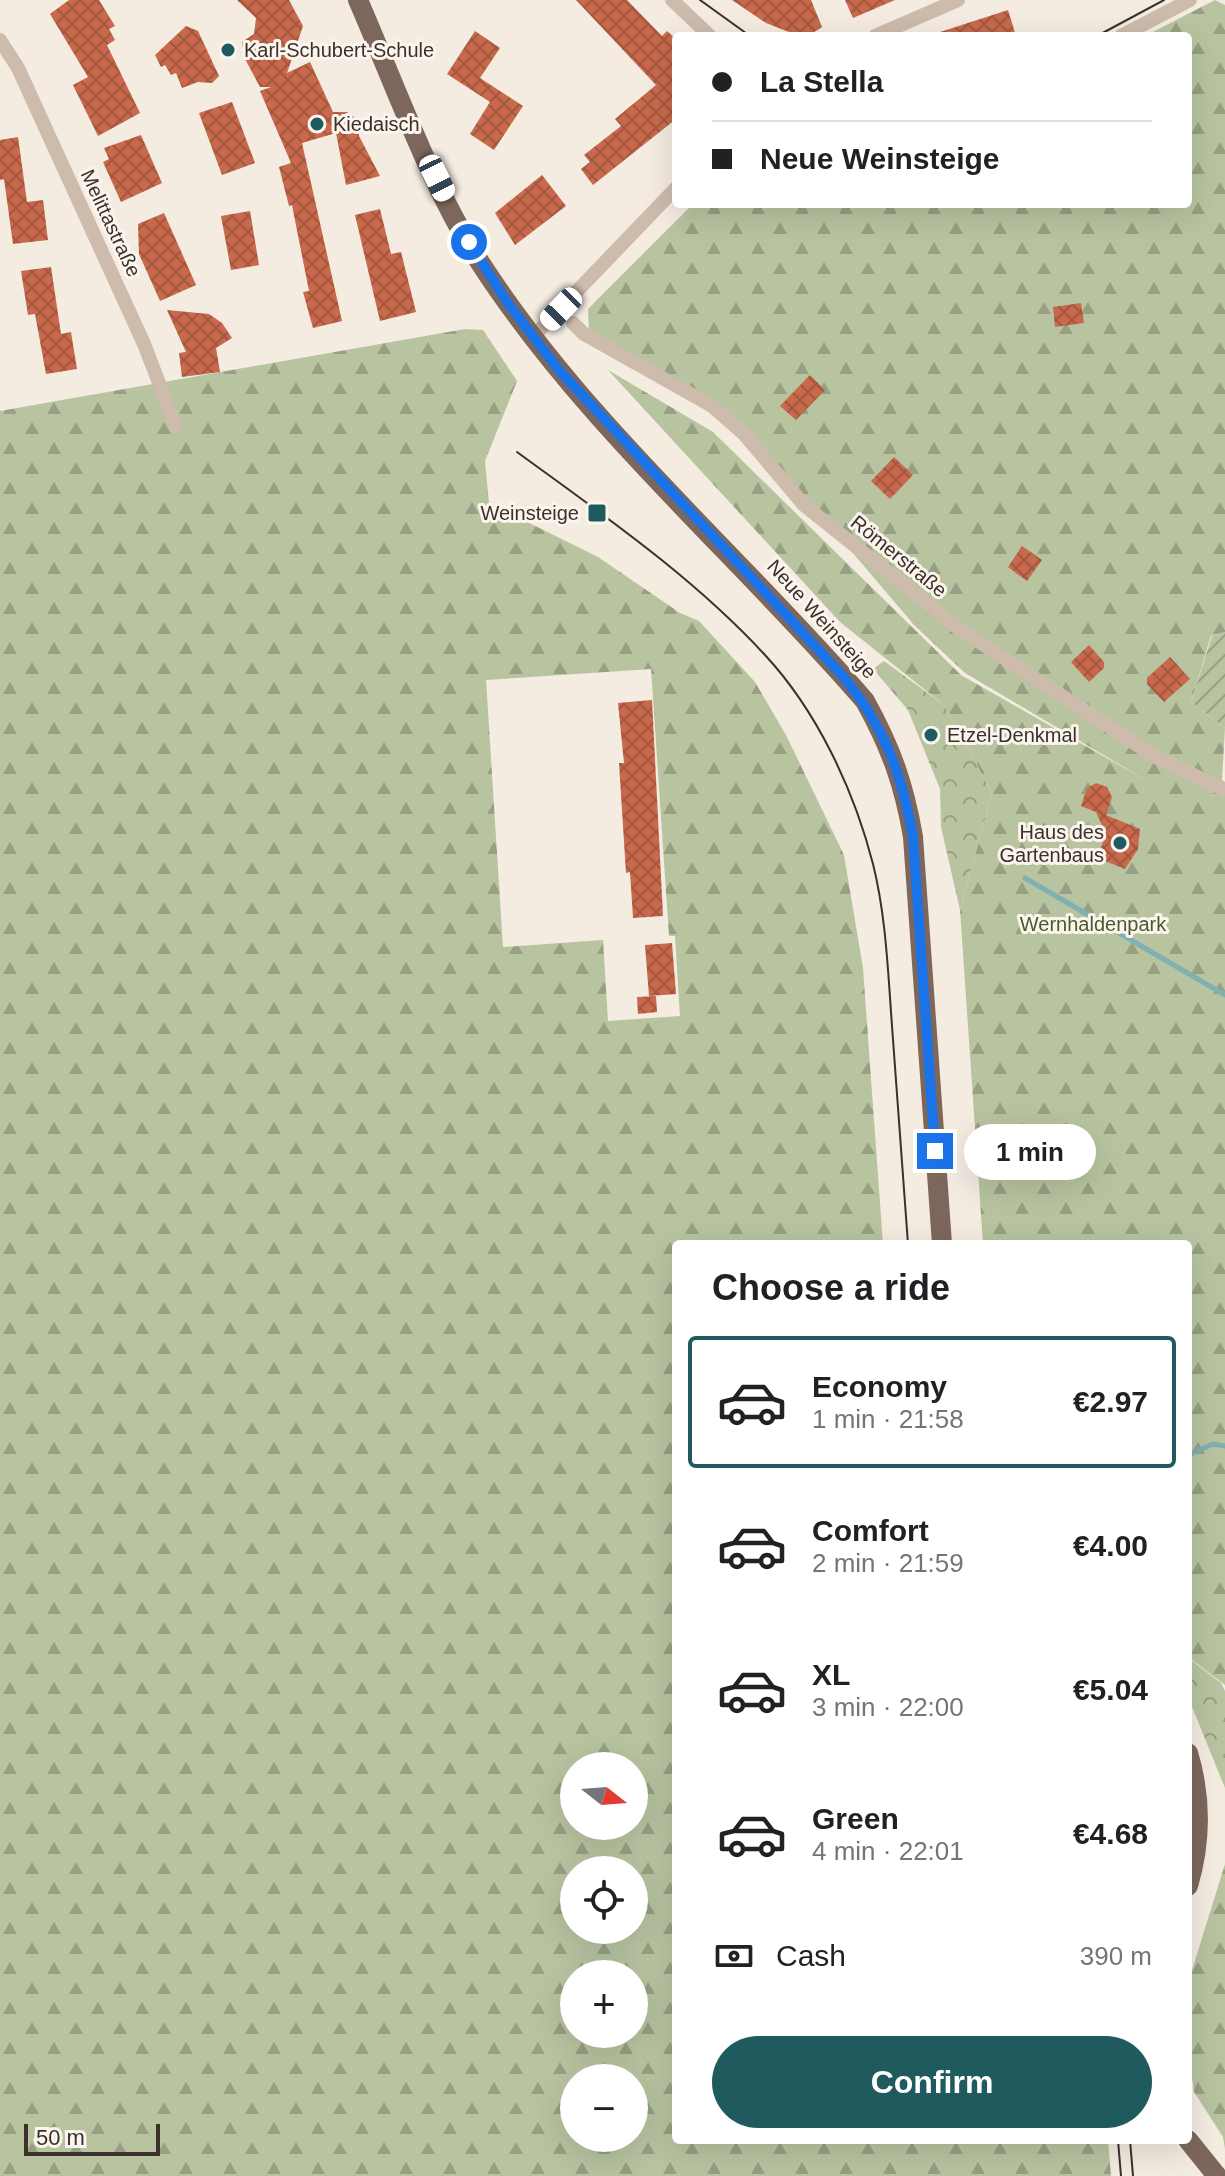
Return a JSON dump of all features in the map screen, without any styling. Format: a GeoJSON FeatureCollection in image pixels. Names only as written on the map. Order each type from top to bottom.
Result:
{"type":"FeatureCollection","features":[{"type":"Feature","properties":{"kind":"main road","name":"Neue Weinsteige"},"geometry":{"type":"LineString","coordinates":[[358,0],[459,223],[479,261],[533,337],[583,398],[857,692],[891,748],[905,790],[913,837],[942,1240]]}},
{"type":"Feature","properties":{"kind":"main road"},"geometry":{"type":"LineString","coordinates":[[1192,1771],[1198,1799],[1197,1838],[1192,1865]]}},
{"type":"Feature","properties":{"kind":"main road"},"geometry":{"type":"LineString","coordinates":[[1191,2144],[1217,2176]]}},
{"type":"Feature","properties":{"kind":"street"},"geometry":{"type":"LineString","coordinates":[[672,0],[706,32]]}},
{"type":"Feature","properties":{"kind":"street"},"geometry":{"type":"LineString","coordinates":[[884,32],[958,0]]}},
{"type":"Feature","properties":{"kind":"street"},"geometry":{"type":"LineString","coordinates":[[1129,32],[1190,0]]}},
{"type":"Feature","properties":{"kind":"street","name":"Melittastraße"},"geometry":{"type":"LineString","coordinates":[[0,40],[18,68],[144,344],[176,427]]}},
{"type":"Feature","properties":{"kind":"street"},"geometry":{"type":"LineString","coordinates":[[533,337],[672,192]]}},
{"type":"Feature","properties":{"kind":"street","name":"Römerstraße"},"geometry":{"type":"LineString","coordinates":[[573,323],[595,341],[712,406],[744,434],[804,505],[958,628],[1154,756],[1225,790]]}},
{"type":"Feature","properties":{"kind":"green space","name":"Wernhaldenpark"},"geometry":{"type":"Polygon","coordinates":[[[1215,0],[1225,5],[1225,632],[1211,636],[1191,702],[1225,728],[1222,780],[1225,782],[1225,1685],[1192,1660],[1192,1240],[983,1240],[960,910],[992,793],[944,705],[840,622],[608,370],[713,432],[961,675],[1149,782],[965,673],[915,626],[743,424],[589,333],[588,309],[689,208],[1192,208],[1192,32],[1153,32],[1215,0]]]}},
{"type":"Feature","properties":{"kind":"green space"},"geometry":{"type":"Polygon","coordinates":[[[465,329],[483,330],[517,381],[485,461],[489,503],[598,557],[680,613],[699,621],[755,682],[786,735],[844,855],[863,968],[883,1240],[672,1240],[672,2144],[1108,2144],[1111,2176],[0,2176],[0,411],[465,329]],[[651,669],[486,680],[503,947],[603,940],[608,1021],[680,1016],[675,936],[669,936],[651,669]]]}},
{"type":"Feature","properties":{"kind":"green space"},"geometry":{"type":"Polygon","coordinates":[[[1225,632],[1225,728],[1191,702],[1212,636],[1225,632]]]}},
{"type":"Feature","properties":{"kind":"green space"},"geometry":{"type":"Polygon","coordinates":[[[884,661],[944,705],[992,793],[960,910],[941,827],[940,789],[908,710],[873,669],[884,661]]]}},
{"type":"Feature","properties":{"kind":"green space"},"geometry":{"type":"Polygon","coordinates":[[[1192,1661],[1221,1683],[1225,1691],[1225,1788],[1192,1707],[1192,1661]]]}},
{"type":"Feature","properties":{"kind":"green space"},"geometry":{"type":"Polygon","coordinates":[[[1225,1864],[1225,2149],[1223,2137],[1194,2092],[1192,1970],[1225,1864]]]}},
{"type":"Feature","properties":{"kind":"building"},"geometry":{"type":"Polygon","coordinates":[[[69,0],[99,0],[115,26],[109,29],[115,40],[107,45],[140,113],[98,136],[73,85],[88,77],[50,14],[69,0]]]}},
{"type":"Feature","properties":{"kind":"building"},"geometry":{"type":"Polygon","coordinates":[[[237,0],[289,0],[303,26],[287,73],[310,62],[333,112],[347,112],[359,121],[359,136],[380,176],[346,185],[336,133],[302,143],[342,321],[313,328],[303,292],[309,291],[292,205],[289,206],[279,167],[291,163],[260,91],[271,87],[260,87],[244,57],[242,42],[254,34],[256,18],[237,0]]]}},
{"type":"Feature","properties":{"kind":"building"},"geometry":{"type":"Polygon","coordinates":[[[576,0],[627,0],[662,36],[667,31],[672,35],[672,122],[593,185],[581,169],[590,162],[584,155],[621,126],[615,119],[656,85],[576,0]]]}},
{"type":"Feature","properties":{"kind":"building"},"geometry":{"type":"Polygon","coordinates":[[[732,0],[811,0],[822,27],[814,32],[789,32],[766,23],[732,0]]]}},
{"type":"Feature","properties":{"kind":"building"},"geometry":{"type":"Polygon","coordinates":[[[845,0],[895,0],[853,18],[845,0]]]}},
{"type":"Feature","properties":{"kind":"building"},"geometry":{"type":"Polygon","coordinates":[[[1008,10],[1015,32],[940,32],[1008,10]]]}},
{"type":"Feature","properties":{"kind":"building"},"geometry":{"type":"Polygon","coordinates":[[[186,26],[198,31],[219,76],[212,83],[198,82],[182,88],[176,73],[171,75],[165,65],[161,67],[155,55],[186,26]]]}},
{"type":"Feature","properties":{"kind":"building"},"geometry":{"type":"Polygon","coordinates":[[[475,31],[500,48],[480,78],[523,106],[494,150],[470,134],[490,102],[447,74],[475,31]]]}},
{"type":"Feature","properties":{"kind":"building"},"geometry":{"type":"Polygon","coordinates":[[[232,102],[255,163],[222,175],[199,113],[232,102]]]}},
{"type":"Feature","properties":{"kind":"building"},"geometry":{"type":"Polygon","coordinates":[[[141,135],[162,183],[121,202],[103,162],[109,159],[104,148],[141,135]]]}},
{"type":"Feature","properties":{"kind":"building"},"geometry":{"type":"Polygon","coordinates":[[[18,137],[27,202],[43,200],[48,240],[13,244],[4,179],[0,180],[0,140],[18,137]]]}},
{"type":"Feature","properties":{"kind":"building"},"geometry":{"type":"Polygon","coordinates":[[[542,175],[566,206],[515,245],[495,213],[542,175]]]}},
{"type":"Feature","properties":{"kind":"building"},"geometry":{"type":"Polygon","coordinates":[[[380,209],[391,254],[401,252],[416,312],[380,321],[355,215],[380,209]]]}},
{"type":"Feature","properties":{"kind":"building"},"geometry":{"type":"Polygon","coordinates":[[[250,211],[259,265],[231,270],[221,216],[250,211]]]}},
{"type":"Feature","properties":{"kind":"building"},"geometry":{"type":"Polygon","coordinates":[[[164,213],[196,285],[160,301],[139,254],[138,224],[164,213]]]}},
{"type":"Feature","properties":{"kind":"building"},"geometry":{"type":"Polygon","coordinates":[[[51,267],[61,334],[71,332],[77,369],[46,374],[35,314],[28,315],[21,271],[51,267]]]}},
{"type":"Feature","properties":{"kind":"building"},"geometry":{"type":"Polygon","coordinates":[[[1081,303],[1084,323],[1055,327],[1053,307],[1081,303]]]}},
{"type":"Feature","properties":{"kind":"building"},"geometry":{"type":"Polygon","coordinates":[[[167,310],[209,314],[222,323],[232,338],[216,348],[220,372],[182,377],[179,353],[186,352],[167,310]]]}},
{"type":"Feature","properties":{"kind":"building"},"geometry":{"type":"Polygon","coordinates":[[[810,375],[825,390],[796,420],[780,406],[810,375]]]}},
{"type":"Feature","properties":{"kind":"building"},"geometry":{"type":"Polygon","coordinates":[[[894,457],[913,475],[890,499],[871,481],[894,457]]]}},
{"type":"Feature","properties":{"kind":"building"},"geometry":{"type":"Polygon","coordinates":[[[1022,546],[1042,560],[1027,581],[1008,567],[1022,546]]]}},
{"type":"Feature","properties":{"kind":"building"},"geometry":{"type":"Polygon","coordinates":[[[1089,645],[1104,662],[1104,668],[1089,682],[1071,662],[1089,645]]]}},
{"type":"Feature","properties":{"kind":"building"},"geometry":{"type":"Polygon","coordinates":[[[1170,657],[1190,679],[1164,702],[1147,684],[1147,678],[1170,657]]]}},
{"type":"Feature","properties":{"kind":"building"},"geometry":{"type":"Polygon","coordinates":[[[652,700],[663,916],[633,918],[630,872],[626,873],[619,763],[624,763],[618,703],[652,700]]]}},
{"type":"Feature","properties":{"kind":"building","name":"Haus des Gartenbaus"},"geometry":{"type":"Polygon","coordinates":[[[1096,783],[1107,787],[1112,797],[1106,815],[1140,829],[1138,849],[1125,869],[1097,858],[1106,834],[1096,812],[1081,806],[1087,788],[1096,783]]]}},
{"type":"Feature","properties":{"kind":"building"},"geometry":{"type":"Polygon","coordinates":[[[672,943],[676,994],[649,996],[645,945],[672,943]]]}},
{"type":"Feature","properties":{"kind":"building"},"geometry":{"type":"Polygon","coordinates":[[[656,996],[657,1012],[638,1014],[637,997],[656,996]]]}},
{"type":"Feature","properties":{"kind":"waterway"},"geometry":{"type":"LineString","coordinates":[[1025,878],[1225,995]]}},
{"type":"Feature","properties":{"kind":"waterway"},"geometry":{"type":"LineString","coordinates":[[1192,1453],[1213,1444],[1225,1446]]}},
{"type":"Feature","properties":{"kind":"tram line"},"geometry":{"type":"LineString","coordinates":[[700,0],[744,32]]}},
{"type":"Feature","properties":{"kind":"tram line"},"geometry":{"type":"LineString","coordinates":[[1104,32],[1164,0]]}},
{"type":"Feature","properties":{"kind":"tram line"},"geometry":{"type":"LineString","coordinates":[[517,452],[646,548],[737,626],[784,677],[831,753],[865,836],[881,904],[908,1240]]}},
{"type":"Feature","properties":{"kind":"tram line"},"geometry":{"type":"LineString","coordinates":[[1118,2144],[1121,2176]]}},
{"type":"Feature","properties":{"kind":"tram line"},"geometry":{"type":"LineString","coordinates":[[1130,2144],[1133,2176]]}},
{"type":"Feature","properties":{"kind":"place","name":"Karl-Schubert-Schule"},"geometry":{"type":"Point","coordinates":[228,50]}},
{"type":"Feature","properties":{"kind":"place","name":"Kiedaisch"},"geometry":{"type":"Point","coordinates":[317,124]}},
{"type":"Feature","properties":{"kind":"place","name":"Weinsteige"},"geometry":{"type":"Point","coordinates":[597,513]}},
{"type":"Feature","properties":{"kind":"place","name":"Etzel-Denkmal"},"geometry":{"type":"Point","coordinates":[931,735]}},
{"type":"Feature","properties":{"kind":"place","name":"Haus des Gartenbaus"},"geometry":{"type":"Point","coordinates":[1120,843]}},
{"type":"Feature","properties":{"kind":"route"},"geometry":{"type":"LineString","coordinates":[[469,242],[507,302],[558,369],[865,701],[891,748],[905,790],[913,837],[935,1151]]}}]}
